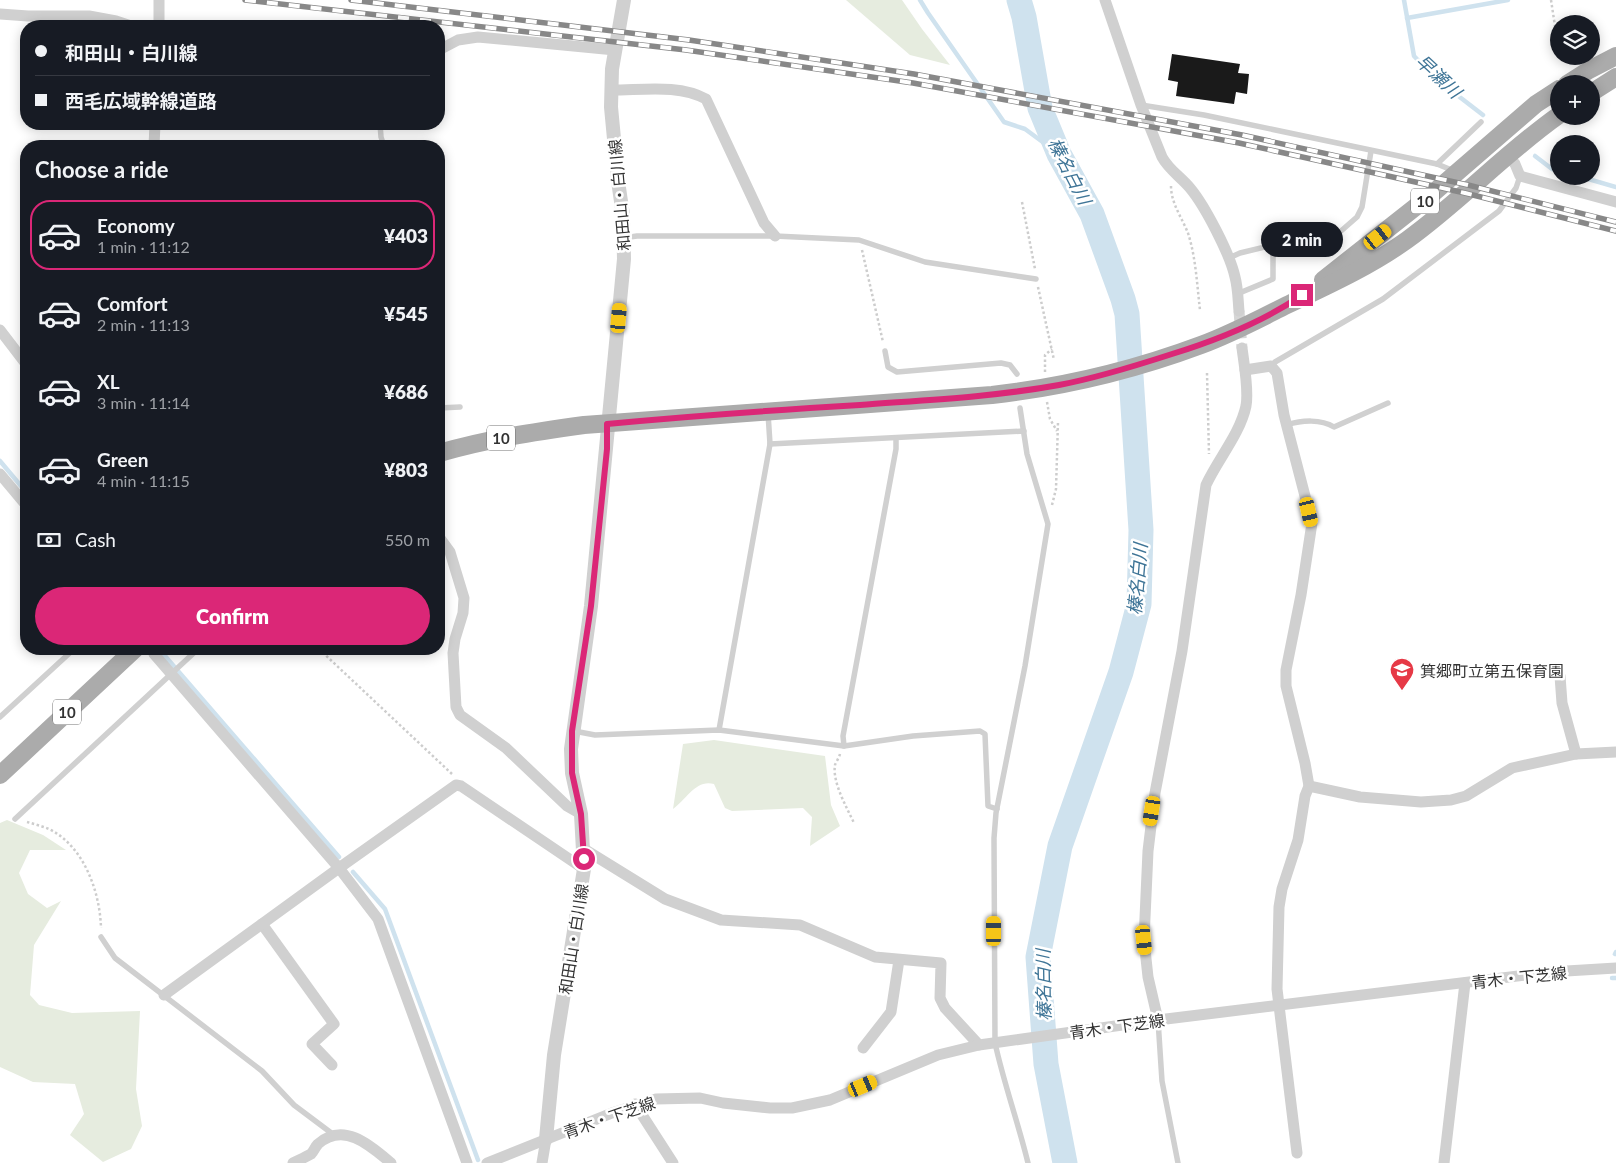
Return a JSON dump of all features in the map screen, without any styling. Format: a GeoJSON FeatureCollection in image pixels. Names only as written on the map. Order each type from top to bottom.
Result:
{"type":"FeatureCollection","features":[{"type":"Feature","properties":{"kind":"main road"},"geometry":{"type":"LineString","coordinates":[[1581,75],[1616,56]]}},
{"type":"Feature","properties":{"kind":"main road"},"geometry":{"type":"LineString","coordinates":[[1600,87],[1616,77]]}},
{"type":"Feature","properties":{"kind":"main road","name":"10"},"geometry":{"type":"LineString","coordinates":[[1286,306],[1334,272],[1408,214],[1536,104],[1550,95]]}},
{"type":"Feature","properties":{"kind":"main road","name":"10"},"geometry":{"type":"LineString","coordinates":[[445,451],[482,441],[584,425],[992,395],[1062,385],[1113,372],[1201,345],[1353,274],[1382,258],[1443,213],[1508,155],[1550,122]]}},
{"type":"Feature","properties":{"kind":"main road","name":"10"},"geometry":{"type":"LineString","coordinates":[[0,775],[129,655]]}},
{"type":"Feature","properties":{"kind":"street"},"geometry":{"type":"LineString","coordinates":[[159,0],[159,20]]}},
{"type":"Feature","properties":{"kind":"street","name":"和田山・白川線"},"geometry":{"type":"LineString","coordinates":[[542,1163],[554,1055],[584,869],[581,814],[572,773],[572,731],[591,606],[624,260],[623,215],[611,107],[612,69],[624,0]]}},
{"type":"Feature","properties":{"kind":"street"},"geometry":{"type":"LineString","coordinates":[[1105,0],[1141,105],[1162,157],[1166,165],[1190,187],[1200,202],[1229,258],[1235,277],[1239,311]]}},
{"type":"Feature","properties":{"kind":"street"},"geometry":{"type":"LineString","coordinates":[[0,14],[90,16],[111,20]]}},
{"type":"Feature","properties":{"kind":"street"},"geometry":{"type":"LineString","coordinates":[[445,47],[458,40],[478,36],[615,50]]}},
{"type":"Feature","properties":{"kind":"street"},"geometry":{"type":"LineString","coordinates":[[612,90],[680,90],[696,93],[706,99],[764,223],[775,236]]}},
{"type":"Feature","properties":{"kind":"street"},"geometry":{"type":"LineString","coordinates":[[1508,155],[1515,164],[1520,176],[1616,202]]}},
{"type":"Feature","properties":{"kind":"street"},"geometry":{"type":"LineString","coordinates":[[0,330],[20,356]]}},
{"type":"Feature","properties":{"kind":"street"},"geometry":{"type":"LineString","coordinates":[[1158,1020],[1148,977],[1144,940],[1150,828],[1182,651],[1206,485],[1241,422],[1247,404],[1242,348]]}},
{"type":"Feature","properties":{"kind":"street"},"geometry":{"type":"LineString","coordinates":[[1245,370],[1271,366],[1277,373],[1286,425],[1312,523],[1301,595],[1286,670],[1286,686],[1309,786],[1298,840],[1278,907],[1277,989],[1298,1153]]}},
{"type":"Feature","properties":{"kind":"street"},"geometry":{"type":"LineString","coordinates":[[0,474],[20,498]]}},
{"type":"Feature","properties":{"kind":"street"},"geometry":{"type":"LineString","coordinates":[[445,545],[450,552],[464,598],[463,613],[453,653],[456,707],[460,715],[506,748],[567,806],[581,814]]}},
{"type":"Feature","properties":{"kind":"street"},"geometry":{"type":"LineString","coordinates":[[155,655],[339,868],[378,919],[466,1163]]}},
{"type":"Feature","properties":{"kind":"street"},"geometry":{"type":"LineString","coordinates":[[1560,676],[1562,703],[1576,754]]}},
{"type":"Feature","properties":{"kind":"street"},"geometry":{"type":"LineString","coordinates":[[1309,786],[1360,797],[1421,802],[1451,800],[1466,796],[1512,768],[1576,754],[1616,752]]}},
{"type":"Feature","properties":{"kind":"street"},"geometry":{"type":"LineString","coordinates":[[164,995],[456,785],[461,786],[584,869]]}},
{"type":"Feature","properties":{"kind":"street"},"geometry":{"type":"LineString","coordinates":[[584,849],[665,899],[721,920],[800,925],[875,957],[941,963],[940,998],[944,1008],[980,1045]]}},
{"type":"Feature","properties":{"kind":"street"},"geometry":{"type":"LineString","coordinates":[[262,924],[331,1017],[334,1024],[312,1044],[332,1066]]}},
{"type":"Feature","properties":{"kind":"street"},"geometry":{"type":"LineString","coordinates":[[863,1048],[891,1012],[899,960]]}},
{"type":"Feature","properties":{"kind":"street","name":"青木・下芝線"},"geometry":{"type":"LineString","coordinates":[[487,1163],[635,1104],[656,1099],[700,1098],[723,1103],[770,1108],[792,1108],[830,1100],[938,1055],[980,1045],[1158,1020],[1550,972],[1616,968]]}},
{"type":"Feature","properties":{"kind":"street"},"geometry":{"type":"LineString","coordinates":[[1444,1163],[1465,983]]}},
{"type":"Feature","properties":{"kind":"street"},"geometry":{"type":"LineString","coordinates":[[635,1104],[673,1163]]}},
{"type":"Feature","properties":{"kind":"street"},"geometry":{"type":"LineString","coordinates":[[293,1163],[311,1154],[319,1144],[339,1134],[353,1137],[370,1145],[391,1163]]}},
{"type":"Feature","properties":{"kind":"lane"},"geometry":{"type":"LineString","coordinates":[[1141,105],[1204,115],[1371,150],[1436,164],[1457,172]]}},
{"type":"Feature","properties":{"kind":"lane"},"geometry":{"type":"LineString","coordinates":[[1436,164],[1481,122]]}},
{"type":"Feature","properties":{"kind":"lane"},"geometry":{"type":"LineString","coordinates":[[1229,258],[1240,253],[1273,245],[1316,245],[1333,238],[1357,217],[1362,207],[1371,150]]}},
{"type":"Feature","properties":{"kind":"lane"},"geometry":{"type":"LineString","coordinates":[[1271,366],[1383,299],[1499,211],[1516,188],[1520,176]]}},
{"type":"Feature","properties":{"kind":"lane"},"geometry":{"type":"LineString","coordinates":[[623,238],[637,236],[775,236],[860,240],[925,262],[1036,278]]}},
{"type":"Feature","properties":{"kind":"lane"},"geometry":{"type":"LineString","coordinates":[[1238,294],[1273,279],[1273,245]]}},
{"type":"Feature","properties":{"kind":"lane"},"geometry":{"type":"LineString","coordinates":[[886,351],[888,367],[897,372],[1001,363],[1010,365],[1017,374]]}},
{"type":"Feature","properties":{"kind":"lane"},"geometry":{"type":"LineString","coordinates":[[1286,425],[1323,422],[1334,428],[1388,403]]}},
{"type":"Feature","properties":{"kind":"lane"},"geometry":{"type":"LineString","coordinates":[[445,408],[460,407]]}},
{"type":"Feature","properties":{"kind":"lane"},"geometry":{"type":"LineString","coordinates":[[1020,408],[1027,454],[1048,524],[1025,666],[997,809],[994,838],[995,1043],[1002,1076],[1018,1123],[1028,1163]]}},
{"type":"Feature","properties":{"kind":"lane"},"geometry":{"type":"LineString","coordinates":[[719,730],[770,444],[768,411]]}},
{"type":"Feature","properties":{"kind":"lane"},"geometry":{"type":"LineString","coordinates":[[770,444],[1024,431]]}},
{"type":"Feature","properties":{"kind":"lane"},"geometry":{"type":"LineString","coordinates":[[844,746],[844,736],[896,449],[896,438]]}},
{"type":"Feature","properties":{"kind":"lane"},"geometry":{"type":"LineString","coordinates":[[0,717],[67,655]]}},
{"type":"Feature","properties":{"kind":"lane"},"geometry":{"type":"LineString","coordinates":[[15,819],[191,655]]}},
{"type":"Feature","properties":{"kind":"lane"},"geometry":{"type":"LineString","coordinates":[[572,731],[595,734],[719,730],[844,746],[913,736],[980,731],[985,734],[988,806],[997,809]]}},
{"type":"Feature","properties":{"kind":"lane"},"geometry":{"type":"LineString","coordinates":[[101,937],[115,958],[262,1072],[294,1104],[334,1135]]}},
{"type":"Feature","properties":{"kind":"lane"},"geometry":{"type":"LineString","coordinates":[[1158,1020],[1162,1081],[1178,1163]]}},
{"type":"Feature","properties":{"kind":"path"},"geometry":{"type":"LineString","coordinates":[[1551,0],[1553,15]]}},
{"type":"Feature","properties":{"kind":"path"},"geometry":{"type":"LineString","coordinates":[[1166,165],[1177,209],[1188,233],[1193,255],[1200,310]]}},
{"type":"Feature","properties":{"kind":"path"},"geometry":{"type":"LineString","coordinates":[[1022,202],[1054,360]]}},
{"type":"Feature","properties":{"kind":"path"},"geometry":{"type":"LineString","coordinates":[[860,240],[886,351]]}},
{"type":"Feature","properties":{"kind":"path"},"geometry":{"type":"LineString","coordinates":[[1045,371],[1045,355],[1052,349]]}},
{"type":"Feature","properties":{"kind":"path"},"geometry":{"type":"LineString","coordinates":[[1207,373],[1209,478]]}},
{"type":"Feature","properties":{"kind":"path"},"geometry":{"type":"LineString","coordinates":[[1047,404],[1050,419],[1058,433]]}},
{"type":"Feature","properties":{"kind":"path"},"geometry":{"type":"LineString","coordinates":[[1048,524],[1056,489],[1058,422]]}},
{"type":"Feature","properties":{"kind":"path"},"geometry":{"type":"LineString","coordinates":[[324,655],[452,774],[456,785]]}},
{"type":"Feature","properties":{"kind":"path"},"geometry":{"type":"LineString","coordinates":[[844,746],[835,766],[837,782],[842,800],[854,823]]}},
{"type":"Feature","properties":{"kind":"path"},"geometry":{"type":"LineString","coordinates":[[15,819],[50,830],[75,851],[94,886],[99,911],[101,937]]}},
{"type":"Feature","properties":{"kind":"shaded area"},"geometry":{"type":"Polygon","coordinates":[[[846,0],[902,0],[950,65],[910,55],[846,0]]]}},
{"type":"Feature","properties":{"kind":"shaded area"},"geometry":{"type":"Polygon","coordinates":[[[714,740],[825,756],[831,805],[840,826],[810,846],[812,817],[803,808],[732,811],[725,808],[714,784],[708,783],[697,787],[673,809],[683,744],[714,740]]]}},
{"type":"Feature","properties":{"kind":"shaded area"},"geometry":{"type":"Polygon","coordinates":[[[7,820],[43,835],[66,850],[30,850],[19,873],[28,894],[47,908],[61,901],[34,945],[30,995],[39,1005],[72,1013],[140,1011],[136,1089],[142,1126],[131,1149],[103,1162],[70,1135],[84,1114],[75,1084],[33,1082],[0,1067],[0,823],[7,820]]]}},
{"type":"Feature","properties":{"kind":"building"},"geometry":{"type":"Polygon","coordinates":[[[1172,54],[1240,64],[1238,73],[1249,74],[1247,94],[1236,92],[1234,104],[1176,96],[1178,82],[1168,80],[1172,54]]]}},
{"type":"Feature","properties":{"kind":"waterway"},"geometry":{"type":"LineString","coordinates":[[920,0],[1004,122],[1025,129],[1059,154]]}},
{"type":"Feature","properties":{"kind":"waterway","name":"榛名白川"},"geometry":{"type":"LineString","coordinates":[[1019,0],[1024,17],[1040,108],[1059,154],[1092,214],[1127,314],[1141,530],[1139,604],[1121,672],[1060,846],[1038,957],[1046,1064],[1065,1163]]}},
{"type":"Feature","properties":{"kind":"waterway","name":"早瀬川"},"geometry":{"type":"LineString","coordinates":[[1404,0],[1414,56],[1435,78],[1483,115]]}},
{"type":"Feature","properties":{"kind":"waterway"},"geometry":{"type":"LineString","coordinates":[[1407,18],[1508,0]]}},
{"type":"Feature","properties":{"kind":"waterway","name":"早瀬川"},"geometry":{"type":"LineString","coordinates":[[1535,156],[1550,167]]}},
{"type":"Feature","properties":{"kind":"waterway","name":"早瀬川"},"geometry":{"type":"LineString","coordinates":[[1600,182],[1616,187]]}},
{"type":"Feature","properties":{"kind":"waterway"},"geometry":{"type":"LineString","coordinates":[[0,461],[20,485]]}},
{"type":"Feature","properties":{"kind":"waterway"},"geometry":{"type":"LineString","coordinates":[[164,655],[339,857]]}},
{"type":"Feature","properties":{"kind":"waterway"},"geometry":{"type":"LineString","coordinates":[[353,872],[385,909],[478,1160]]}},
{"type":"Feature","properties":{"kind":"tunnel"},"geometry":{"type":"LineString","coordinates":[[1239,311],[1242,348]]}},
{"type":"Feature","properties":{"kind":"railway"},"geometry":{"type":"LineString","coordinates":[[245,0],[421,20]]}},
{"type":"Feature","properties":{"kind":"railway"},"geometry":{"type":"LineString","coordinates":[[351,0],[689,40],[914,74],[1242,135],[1468,185],[1616,222]]}},
{"type":"Feature","properties":{"kind":"railway"},"geometry":{"type":"LineString","coordinates":[[445,23],[686,50],[913,83],[1239,143],[1465,193],[1616,231]]}},
{"type":"Feature","properties":{"kind":"place","name":"箕郷町立第五保育園"},"geometry":{"type":"Point","coordinates":[1402,691]}},
{"type":"Feature","properties":{"kind":"route"},"geometry":{"type":"LineString","coordinates":[[584,859],[581,814],[572,773],[571,748],[591,606],[607,449],[607,424],[922,401],[992,395],[1062,385],[1113,372],[1201,345],[1261,319],[1302,295]]}}]}
